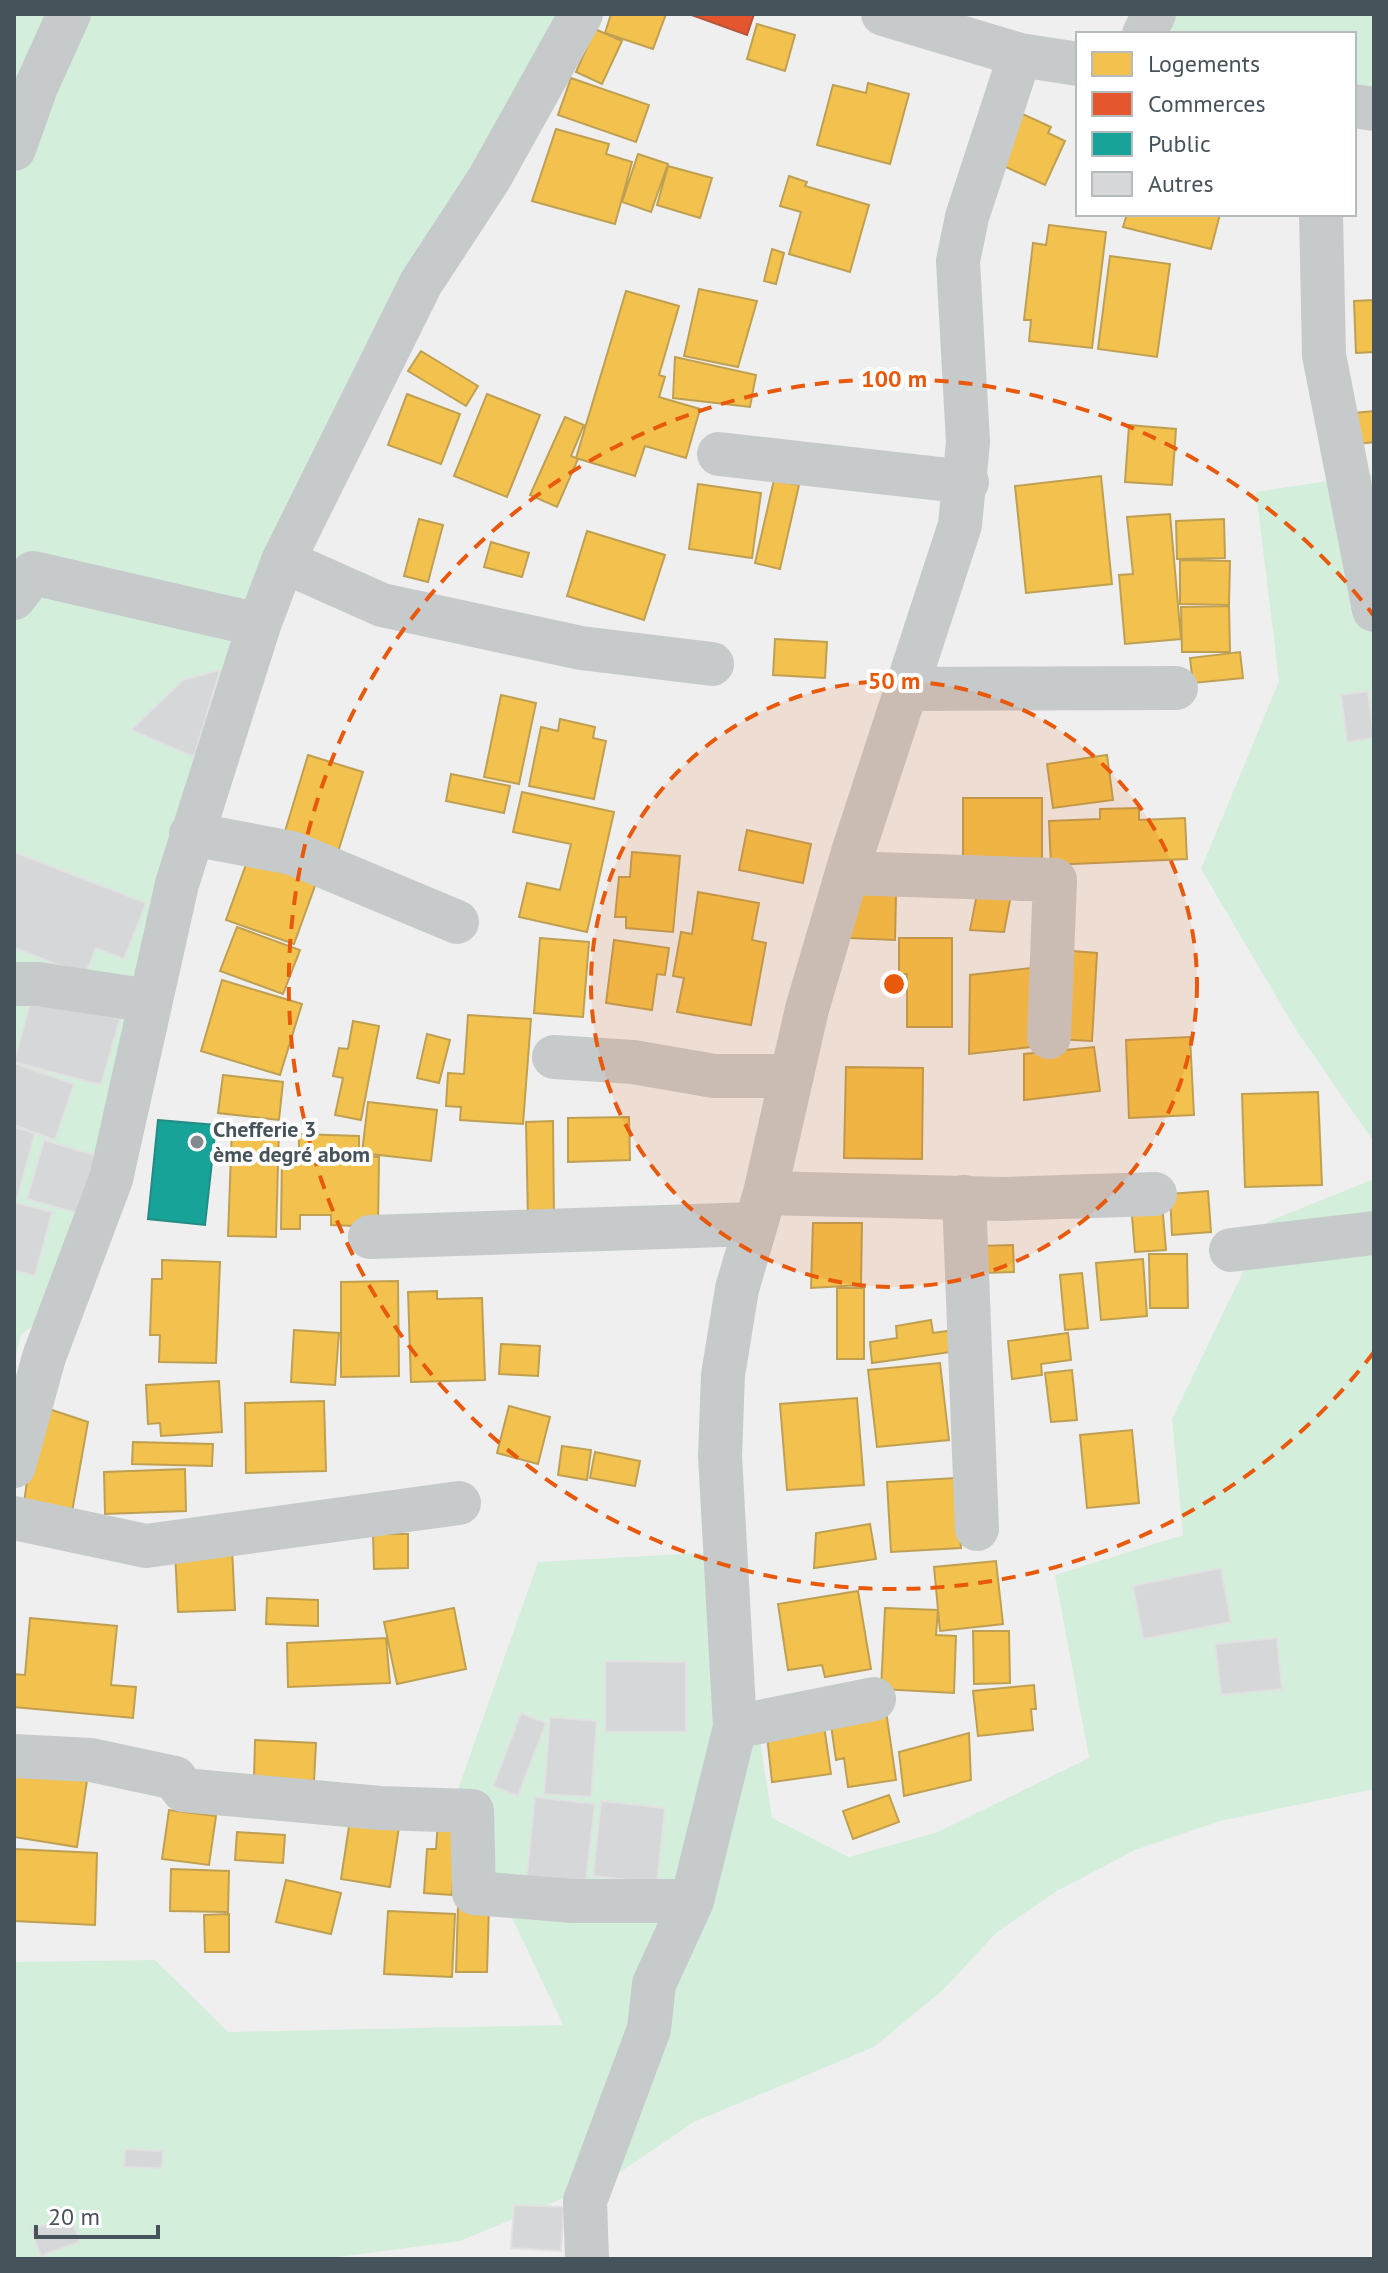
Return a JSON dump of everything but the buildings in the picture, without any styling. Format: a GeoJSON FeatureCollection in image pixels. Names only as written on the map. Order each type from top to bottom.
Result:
{"type":"FeatureCollection","features":[{"type":"Feature","properties":{"kind":"street"},"geometry":{"type":"LineString","coordinates":[[14,149],[36,87],[69,14]]}},
{"type":"Feature","properties":{"kind":"street"},"geometry":{"type":"LineString","coordinates":[[14,1466],[44,1357],[111,1179],[191,834],[283,561],[421,283],[489,179],[581,14]]}},
{"type":"Feature","properties":{"kind":"street"},"geometry":{"type":"LineString","coordinates":[[883,14],[1020,55],[1076,64]]}},
{"type":"Feature","properties":{"kind":"street"},"geometry":{"type":"LineString","coordinates":[[1145,32],[1154,14]]}},
{"type":"Feature","properties":{"kind":"street"},"geometry":{"type":"LineString","coordinates":[[587,2259],[585,2201],[649,2029],[654,1984],[692,1901],[735,1727],[720,1456],[723,1375],[737,1289],[807,1009],[847,873],[960,525],[967,482],[968,442],[958,261],[967,217],[1020,55]]}},
{"type":"Feature","properties":{"kind":"street"},"geometry":{"type":"LineString","coordinates":[[1321,216],[1324,355],[1374,610]]}},
{"type":"Feature","properties":{"kind":"street"},"geometry":{"type":"LineString","coordinates":[[719,454],[967,482]]}},
{"type":"Feature","properties":{"kind":"street"},"geometry":{"type":"LineString","coordinates":[[283,561],[382,605],[581,648],[712,664]]}},
{"type":"Feature","properties":{"kind":"street"},"geometry":{"type":"LineString","coordinates":[[14,598],[33,573],[259,625]]}},
{"type":"Feature","properties":{"kind":"street"},"geometry":{"type":"LineString","coordinates":[[908,689],[1176,688]]}},
{"type":"Feature","properties":{"kind":"street"},"geometry":{"type":"LineString","coordinates":[[191,834],[292,853],[457,922]]}},
{"type":"Feature","properties":{"kind":"street"},"geometry":{"type":"LineString","coordinates":[[847,873],[1055,880],[1049,1037]]}},
{"type":"Feature","properties":{"kind":"street"},"geometry":{"type":"LineString","coordinates":[[14,984],[38,984],[150,1001]]}},
{"type":"Feature","properties":{"kind":"street"},"geometry":{"type":"LineString","coordinates":[[554,1057],[633,1062],[714,1076],[792,1076]]}},
{"type":"Feature","properties":{"kind":"street"},"geometry":{"type":"LineString","coordinates":[[370,1237],[964,1197],[1155,1194]]}},
{"type":"Feature","properties":{"kind":"street"},"geometry":{"type":"LineString","coordinates":[[964,1197],[977,1529]]}},
{"type":"Feature","properties":{"kind":"street"},"geometry":{"type":"LineString","coordinates":[[1231,1250],[1374,1233]]}},
{"type":"Feature","properties":{"kind":"street"},"geometry":{"type":"LineString","coordinates":[[14,1518],[146,1546],[459,1503]]}},
{"type":"Feature","properties":{"kind":"street"},"geometry":{"type":"LineString","coordinates":[[735,1727],[874,1699]]}},
{"type":"Feature","properties":{"kind":"street"},"geometry":{"type":"LineString","coordinates":[[14,1756],[91,1760],[175,1778],[183,1790],[380,1808],[472,1811],[474,1893],[573,1901],[692,1901]]}},
{"type":"Feature","properties":{"kind":"green space"},"geometry":{"type":"Polygon","coordinates":[[[14,14],[588,14],[322,468],[76,1291],[21,1335],[14,1364],[14,14]]]}},
{"type":"Feature","properties":{"kind":"green space"},"geometry":{"type":"Polygon","coordinates":[[[1143,14],[1374,14],[1374,106],[1356,106],[1356,32],[1138,32],[1143,14]]]}},
{"type":"Feature","properties":{"kind":"green space"},"geometry":{"type":"Polygon","coordinates":[[[1374,474],[1374,1142],[1296,1030],[1201,869],[1279,681],[1256,492],[1374,474]]]}},
{"type":"Feature","properties":{"kind":"green space"},"geometry":{"type":"Polygon","coordinates":[[[1374,1179],[1374,1789],[1220,1821],[1135,1850],[1057,1891],[997,1932],[943,1990],[874,2047],[694,2122],[610,2179],[460,2241],[323,2259],[14,2259],[14,1962],[155,1960],[228,2032],[563,2025],[455,1798],[538,1562],[720,1552],[751,1682],[772,1818],[849,1857],[938,1832],[1089,1758],[1055,1575],[1183,1535],[1172,1419],[1267,1222],[1374,1179]]]}},
{"type":"Feature","properties":{"kind":"place","name":"Chefferie 3 ème degré abom"},"geometry":{"type":"Point","coordinates":[197,1142]}}]}
